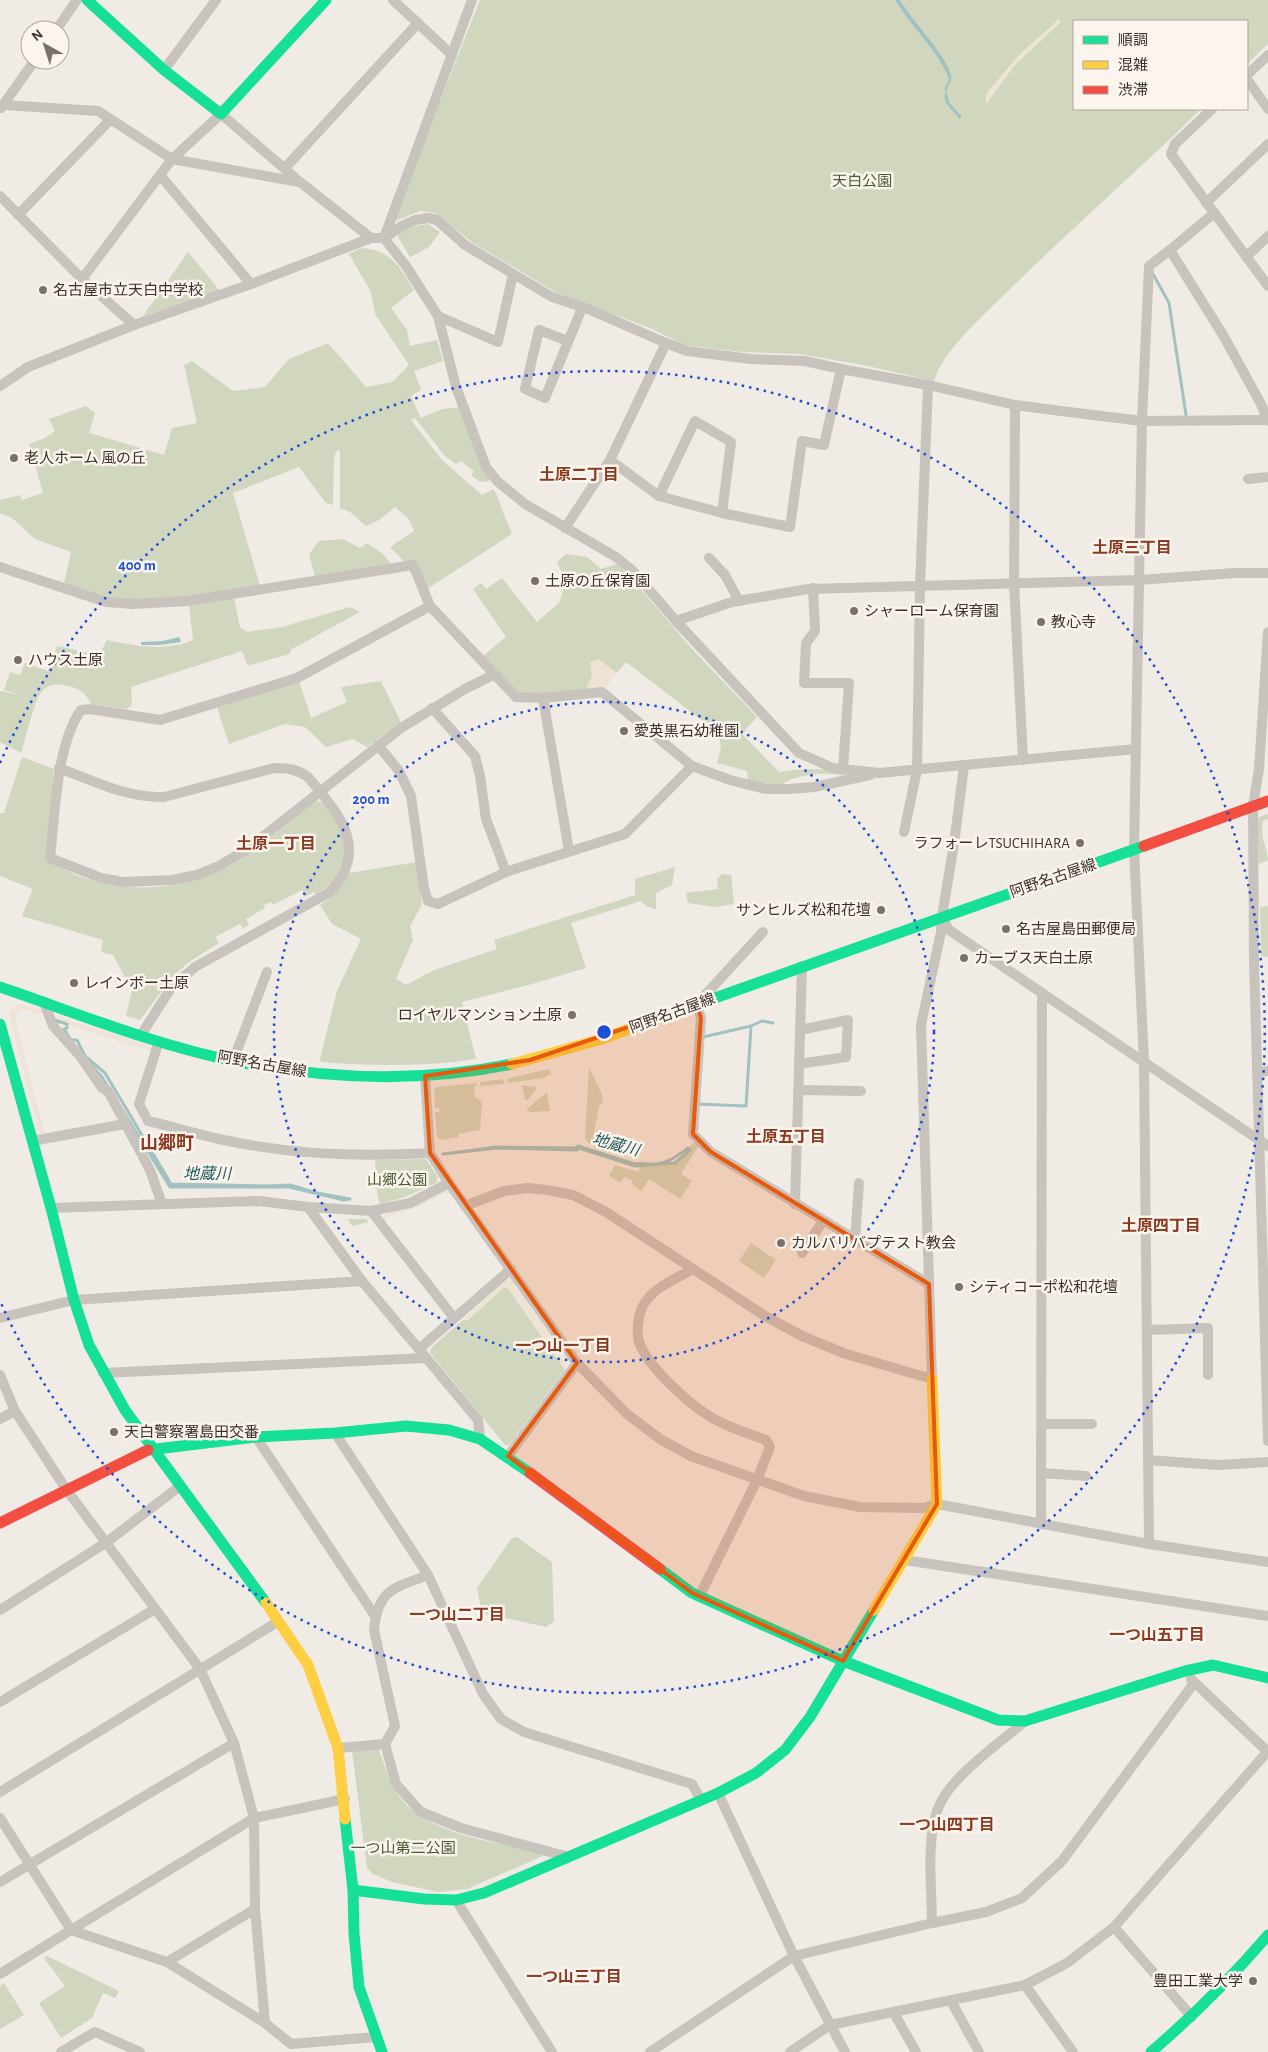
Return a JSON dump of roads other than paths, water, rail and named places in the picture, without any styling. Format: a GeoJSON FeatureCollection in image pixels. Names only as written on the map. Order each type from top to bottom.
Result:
{"type":"FeatureCollection","features":[{"type":"Feature","properties":{"kind":"street"},"geometry":{"type":"LineString","coordinates":[[63,20],[77,0]]}},
{"type":"Feature","properties":{"kind":"street"},"geometry":{"type":"LineString","coordinates":[[87,0],[164,70],[221,114],[300,182],[371,238]]}},
{"type":"Feature","properties":{"kind":"street"},"geometry":{"type":"LineString","coordinates":[[164,70],[216,0]]}},
{"type":"Feature","properties":{"kind":"street"},"geometry":{"type":"LineString","coordinates":[[82,279],[172,158],[221,114],[326,0]]}},
{"type":"Feature","properties":{"kind":"street"},"geometry":{"type":"LineString","coordinates":[[393,0],[452,54]]}},
{"type":"Feature","properties":{"kind":"street"},"geometry":{"type":"LineString","coordinates":[[384,238],[472,0]]}},
{"type":"Feature","properties":{"kind":"street"},"geometry":{"type":"LineString","coordinates":[[285,168],[418,23]]}},
{"type":"Feature","properties":{"kind":"street"},"geometry":{"type":"LineString","coordinates":[[1248,76],[1268,55]]}},
{"type":"Feature","properties":{"kind":"street"},"geometry":{"type":"LineString","coordinates":[[2,107],[28,70]]}},
{"type":"Feature","properties":{"kind":"street"},"geometry":{"type":"LineString","coordinates":[[1248,78],[1268,108]]}},
{"type":"Feature","properties":{"kind":"street"},"geometry":{"type":"LineString","coordinates":[[2,107],[98,112],[172,158],[300,182]]}},
{"type":"Feature","properties":{"kind":"street"},"geometry":{"type":"LineString","coordinates":[[1211,110],[1174,144],[1171,154],[1213,214],[1268,286]]}},
{"type":"Feature","properties":{"kind":"street"},"geometry":{"type":"LineString","coordinates":[[18,215],[111,120]]}},
{"type":"Feature","properties":{"kind":"street"},"geometry":{"type":"LineString","coordinates":[[1206,203],[1268,144]]}},
{"type":"Feature","properties":{"kind":"street"},"geometry":{"type":"LineString","coordinates":[[160,175],[251,284]]}},
{"type":"Feature","properties":{"kind":"street"},"geometry":{"type":"LineString","coordinates":[[0,196],[82,279],[134,325]]}},
{"type":"Feature","properties":{"kind":"street"},"geometry":{"type":"LineString","coordinates":[[1149,1544],[1144,1062],[1134,850],[1142,421],[1149,266],[1213,214]]}},
{"type":"Feature","properties":{"kind":"street"},"geometry":{"type":"LineString","coordinates":[[0,386],[28,368],[134,325],[251,284],[371,238],[384,238],[415,220],[428,218],[437,220],[465,245],[552,297],[687,351],[752,359],[805,361],[928,385],[1015,405],[1142,421],[1268,420],[1222,335],[1170,250]]}},
{"type":"Feature","properties":{"kind":"street"},"geometry":{"type":"LineString","coordinates":[[1246,258],[1268,236]]}},
{"type":"Feature","properties":{"kind":"street"},"geometry":{"type":"LineString","coordinates":[[384,238],[406,266],[438,316],[456,387],[486,466],[497,481],[525,504],[616,557],[632,571],[758,712],[799,753],[833,768],[879,773]]}},
{"type":"Feature","properties":{"kind":"street"},"geometry":{"type":"LineString","coordinates":[[438,316],[498,342],[513,274]]}},
{"type":"Feature","properties":{"kind":"street"},"geometry":{"type":"LineString","coordinates":[[568,341],[539,330],[525,389],[545,398],[582,308]]}},
{"type":"Feature","properties":{"kind":"street"},"geometry":{"type":"LineString","coordinates":[[565,528],[610,460],[666,343]]}},
{"type":"Feature","properties":{"kind":"street"},"geometry":{"type":"LineString","coordinates":[[610,460],[659,496],[722,513],[790,527],[802,441],[824,445],[841,369]]}},
{"type":"Feature","properties":{"kind":"street"},"geometry":{"type":"LineString","coordinates":[[904,832],[917,770],[920,586],[928,385]]}},
{"type":"Feature","properties":{"kind":"street"},"geometry":{"type":"LineString","coordinates":[[1015,405],[1014,583],[1023,760]]}},
{"type":"Feature","properties":{"kind":"street"},"geometry":{"type":"LineString","coordinates":[[659,496],[695,421],[732,442],[722,513]]}},
{"type":"Feature","properties":{"kind":"street"},"geometry":{"type":"LineString","coordinates":[[1248,479],[1268,477]]}},
{"type":"Feature","properties":{"kind":"street"},"geometry":{"type":"LineString","coordinates":[[709,558],[725,575],[739,601]]}},
{"type":"Feature","properties":{"kind":"street"},"geometry":{"type":"LineString","coordinates":[[0,567],[106,602],[134,604],[188,601],[413,565],[430,606],[516,696],[543,698],[602,692],[692,766],[730,780],[766,789],[814,787],[879,773],[1136,749]]}},
{"type":"Feature","properties":{"kind":"street"},"geometry":{"type":"LineString","coordinates":[[676,621],[739,601],[813,588],[1139,580],[1235,573],[1268,573]]}},
{"type":"Feature","properties":{"kind":"street"},"geometry":{"type":"LineString","coordinates":[[813,588],[815,631],[806,643],[804,682],[849,683],[843,769]]}},
{"type":"Feature","properties":{"kind":"street"},"geometry":{"type":"LineString","coordinates":[[430,606],[297,678],[160,720],[90,709],[81,710],[76,718],[59,768],[50,858],[101,878],[123,882],[172,880],[197,875],[217,867],[246,850],[378,745],[432,708],[495,674]]}},
{"type":"Feature","properties":{"kind":"street"},"geometry":{"type":"LineString","coordinates":[[1268,632],[1267,687],[1259,769],[1253,806],[1254,962],[1259,1140],[1266,1266],[1268,1441]]}},
{"type":"Feature","properties":{"kind":"street"},"geometry":{"type":"LineString","coordinates":[[543,698],[569,851]]}},
{"type":"Feature","properties":{"kind":"street"},"geometry":{"type":"LineString","coordinates":[[432,708],[475,756],[486,819],[506,872]]}},
{"type":"Feature","properties":{"kind":"street"},"geometry":{"type":"LineString","coordinates":[[378,745],[399,771],[411,796],[424,888],[428,901],[438,904],[506,872],[625,834],[692,766]]}},
{"type":"Feature","properties":{"kind":"street"},"geometry":{"type":"LineString","coordinates":[[353,1890],[424,1899],[456,1900],[484,1894],[718,1793],[756,1773],[785,1750],[810,1717],[937,1504],[921,1025],[941,932],[964,766]]}},
{"type":"Feature","properties":{"kind":"street"},"geometry":{"type":"LineString","coordinates":[[59,768],[130,795],[151,798],[164,797],[274,768],[288,768],[301,772],[320,792],[344,824],[350,845],[346,868],[336,885],[322,898],[195,967],[171,988],[142,1035]]}},
{"type":"Feature","properties":{"kind":"street","name":"阿野名古屋線"},"geometry":{"type":"LineString","coordinates":[[0,987],[159,1041],[233,1061],[311,1073],[388,1078],[476,1071],[530,1060],[602,1039],[1268,801]]}},
{"type":"Feature","properties":{"kind":"street"},"geometry":{"type":"LineString","coordinates":[[942,916],[948,930],[1268,1146]]}},
{"type":"Feature","properties":{"kind":"street"},"geometry":{"type":"LineString","coordinates":[[763,932],[697,1004],[701,1018],[693,1134],[710,1152],[929,1284]]}},
{"type":"Feature","properties":{"kind":"street"},"geometry":{"type":"LineString","coordinates":[[795,1204],[802,966]]}},
{"type":"Feature","properties":{"kind":"street"},"geometry":{"type":"LineString","coordinates":[[233,1061],[267,972]]}},
{"type":"Feature","properties":{"kind":"street"},"geometry":{"type":"LineString","coordinates":[[1041,1524],[1042,994]]}},
{"type":"Feature","properties":{"kind":"street"},"geometry":{"type":"LineString","coordinates":[[44,1002],[53,1026],[80,1056],[102,1088],[108,1091],[150,1170],[162,1204]]}},
{"type":"Feature","properties":{"kind":"street"},"geometry":{"type":"LineString","coordinates":[[799,1064],[846,1057],[848,1020],[800,1030]]}},
{"type":"Feature","properties":{"kind":"street"},"geometry":{"type":"LineString","coordinates":[[0,1024],[51,1208],[74,1300],[89,1345],[125,1410],[151,1448],[279,1621],[308,1665],[338,1748],[353,1890],[354,1934],[360,1987],[382,2052]]}},
{"type":"Feature","properties":{"kind":"street"},"geometry":{"type":"LineString","coordinates":[[159,1041],[139,1104],[148,1120],[229,1141],[284,1150],[378,1156],[430,1153]]}},
{"type":"Feature","properties":{"kind":"street"},"geometry":{"type":"LineString","coordinates":[[0,1064],[10,1056]]}},
{"type":"Feature","properties":{"kind":"street"},"geometry":{"type":"LineString","coordinates":[[1257,1072],[1268,1072]]}},
{"type":"Feature","properties":{"kind":"street"},"geometry":{"type":"LineString","coordinates":[[425,1076],[430,1153],[449,1183],[577,1363],[627,1414],[660,1439],[691,1456],[804,1496],[860,1507],[923,1508],[937,1504],[1149,1544],[1268,1562]]}},
{"type":"Feature","properties":{"kind":"street"},"geometry":{"type":"LineString","coordinates":[[798,1090],[861,1091]]}},
{"type":"Feature","properties":{"kind":"street"},"geometry":{"type":"LineString","coordinates":[[32,1141],[125,1124]]}},
{"type":"Feature","properties":{"kind":"street"},"geometry":{"type":"LineString","coordinates":[[51,1208],[260,1201],[308,1207],[370,1211],[410,1202],[449,1183]]}},
{"type":"Feature","properties":{"kind":"street"},"geometry":{"type":"LineString","coordinates":[[855,1240],[859,1183]]}},
{"type":"Feature","properties":{"kind":"street"},"geometry":{"type":"LineString","coordinates":[[465,1206],[504,1191],[527,1188],[573,1195],[606,1212],[765,1316],[802,1336],[846,1354],[932,1379]]}},
{"type":"Feature","properties":{"kind":"street"},"geometry":{"type":"LineString","coordinates":[[308,1207],[362,1281],[478,1420],[480,1439]]}},
{"type":"Feature","properties":{"kind":"street"},"geometry":{"type":"LineString","coordinates":[[370,1211],[454,1318]]}},
{"type":"Feature","properties":{"kind":"street"},"geometry":{"type":"LineString","coordinates":[[802,1253],[823,1221]]}},
{"type":"Feature","properties":{"kind":"street"},"geometry":{"type":"LineString","coordinates":[[419,1349],[511,1269]]}},
{"type":"Feature","properties":{"kind":"street"},"geometry":{"type":"LineString","coordinates":[[693,1269],[657,1290],[644,1305],[638,1322],[639,1341],[647,1358],[682,1396],[710,1417],[735,1429],[766,1440],[770,1447],[757,1480],[699,1596]]}},
{"type":"Feature","properties":{"kind":"street"},"geometry":{"type":"LineString","coordinates":[[0,1318],[74,1300],[362,1281]]}},
{"type":"Feature","properties":{"kind":"street"},"geometry":{"type":"LineString","coordinates":[[1148,1330],[1208,1328],[1208,1375]]}},
{"type":"Feature","properties":{"kind":"street"},"geometry":{"type":"LineString","coordinates":[[103,1372],[426,1358]]}},
{"type":"Feature","properties":{"kind":"street"},"geometry":{"type":"LineString","coordinates":[[508,1456],[577,1363]]}},
{"type":"Feature","properties":{"kind":"street"},"geometry":{"type":"LineString","coordinates":[[0,1374],[15,1411],[66,1488],[200,1669],[234,1743],[254,1818],[255,1909],[265,2023]]}},
{"type":"Feature","properties":{"kind":"street"},"geometry":{"type":"LineString","coordinates":[[0,1419],[15,1411]]}},
{"type":"Feature","properties":{"kind":"street"},"geometry":{"type":"LineString","coordinates":[[1042,1424],[1092,1424]]}},
{"type":"Feature","properties":{"kind":"street"},"geometry":{"type":"LineString","coordinates":[[0,1523],[66,1488],[151,1448],[256,1437],[335,1433],[406,1426],[449,1430],[480,1439],[508,1456],[692,1593],[843,1661],[998,1720],[1025,1721],[1185,1671],[1213,1665],[1268,1678]]}},
{"type":"Feature","properties":{"kind":"street"},"geometry":{"type":"LineString","coordinates":[[335,1433],[428,1575],[483,1694],[501,1719],[524,1732],[692,1784],[701,1800]]}},
{"type":"Feature","properties":{"kind":"street"},"geometry":{"type":"LineString","coordinates":[[256,1437],[375,1616]]}},
{"type":"Feature","properties":{"kind":"street"},"geometry":{"type":"LineString","coordinates":[[1148,1460],[1216,1465],[1268,1462]]}},
{"type":"Feature","properties":{"kind":"street"},"geometry":{"type":"LineString","coordinates":[[1042,1473],[1086,1476]]}},
{"type":"Feature","properties":{"kind":"street"},"geometry":{"type":"LineString","coordinates":[[0,1610],[106,1542],[180,1486]]}},
{"type":"Feature","properties":{"kind":"street"},"geometry":{"type":"LineString","coordinates":[[905,1560],[1268,1616]]}},
{"type":"Feature","properties":{"kind":"street"},"geometry":{"type":"LineString","coordinates":[[428,1575],[392,1588],[378,1606],[375,1616],[374,1630],[395,1726],[385,1744],[396,1784],[421,1812],[461,1828],[569,1857]]}},
{"type":"Feature","properties":{"kind":"street"},"geometry":{"type":"LineString","coordinates":[[0,1702],[155,1609]]}},
{"type":"Feature","properties":{"kind":"street"},"geometry":{"type":"LineString","coordinates":[[0,1792],[279,1621]]}},
{"type":"Feature","properties":{"kind":"street"},"geometry":{"type":"LineString","coordinates":[[790,2052],[830,2025],[1025,1985],[1067,1963],[1114,1928],[1268,1752],[1194,1683],[1185,1671]]}},
{"type":"Feature","properties":{"kind":"street"},"geometry":{"type":"LineString","coordinates":[[650,2052],[794,1956],[986,1912],[1022,1898],[1062,1861],[1194,1683]]}},
{"type":"Feature","properties":{"kind":"street"},"geometry":{"type":"LineString","coordinates":[[932,1923],[932,1832],[940,1804],[958,1778],[1025,1721]]}},
{"type":"Feature","properties":{"kind":"street"},"geometry":{"type":"LineString","coordinates":[[0,1882],[234,1743]]}},
{"type":"Feature","properties":{"kind":"street"},"geometry":{"type":"LineString","coordinates":[[338,1748],[385,1744]]}},
{"type":"Feature","properties":{"kind":"street"},"geometry":{"type":"LineString","coordinates":[[718,1793],[794,1956],[845,2052]]}},
{"type":"Feature","properties":{"kind":"street"},"geometry":{"type":"LineString","coordinates":[[0,1974],[254,1818],[344,1799]]}},
{"type":"Feature","properties":{"kind":"street"},"geometry":{"type":"LineString","coordinates":[[0,1818],[71,1930],[167,1962],[265,2023],[290,2048],[376,2037]]}},
{"type":"Feature","properties":{"kind":"street"},"geometry":{"type":"LineString","coordinates":[[456,1900],[552,2052]]}},
{"type":"Feature","properties":{"kind":"street"},"geometry":{"type":"LineString","coordinates":[[167,1962],[255,1909]]}},
{"type":"Feature","properties":{"kind":"street"},"geometry":{"type":"LineString","coordinates":[[1114,1928],[1192,2018]]}},
{"type":"Feature","properties":{"kind":"street"},"geometry":{"type":"LineString","coordinates":[[1151,2052],[1192,2018],[1268,1935]]}},
{"type":"Feature","properties":{"kind":"street"},"geometry":{"type":"LineString","coordinates":[[1025,1985],[1073,2052]]}},
{"type":"Feature","properties":{"kind":"street"},"geometry":{"type":"LineString","coordinates":[[951,2001],[979,2052]]}},
{"type":"Feature","properties":{"kind":"street"},"geometry":{"type":"LineString","coordinates":[[894,2013],[916,2052]]}},
{"type":"Feature","properties":{"kind":"street"},"geometry":{"type":"LineString","coordinates":[[61,2052],[95,2032],[140,2052]]}},
{"type":"Feature","properties":{"kind":"water"},"geometry":{"type":"Polygon","coordinates":[[[898,0],[900,0],[938,51],[950,71],[951,79],[947,89],[947,102],[945,87],[949,80],[946,69],[941,59],[898,0]]]}},
{"type":"Feature","properties":{"kind":"water"},"geometry":{"type":"Polygon","coordinates":[[[179,637],[181,642],[141,645],[141,642],[163,641],[179,637]]]}},
{"type":"Feature","properties":{"kind":"waterway"},"geometry":{"type":"LineString","coordinates":[[897,0],[939,57],[950,77]]}},
{"type":"Feature","properties":{"kind":"waterway"},"geometry":{"type":"LineString","coordinates":[[946,95],[947,102],[960,117]]}},
{"type":"Feature","properties":{"kind":"waterway"},"geometry":{"type":"LineString","coordinates":[[1153,274],[1169,303],[1186,415]]}},
{"type":"Feature","properties":{"kind":"waterway","name":"地蔵川"},"geometry":{"type":"LineString","coordinates":[[54,1020],[67,1024],[67,1028],[64,1029],[71,1040],[77,1040],[85,1056],[105,1073],[171,1184],[290,1185],[317,1193],[350,1199],[344,1200],[289,1187],[170,1187],[102,1077],[59,1030],[54,1020]]}},
{"type":"Feature","properties":{"kind":"waterway","name":"地蔵川"},"geometry":{"type":"LineString","coordinates":[[698,1104],[746,1106],[751,1026],[762,1021],[773,1023]]}},
{"type":"Feature","properties":{"kind":"waterway"},"geometry":{"type":"LineString","coordinates":[[703,1037],[751,1026]]}},
{"type":"Feature","properties":{"kind":"waterway","name":"地蔵川"},"geometry":{"type":"LineString","coordinates":[[578,1146],[635,1164],[665,1162],[688,1148],[690,1150],[675,1163],[635,1166],[579,1148],[577,1150],[497,1148],[443,1154],[497,1147],[576,1148],[578,1146]]}},
{"type":"Feature","properties":{"kind":"place","name":"名古屋市立天白中学校"},"geometry":{"type":"Point","coordinates":[43,290]}},
{"type":"Feature","properties":{"kind":"place","name":"老人ホーム 風の丘"},"geometry":{"type":"Point","coordinates":[14,458]}},
{"type":"Feature","properties":{"kind":"place","name":"土原の丘保育園"},"geometry":{"type":"Point","coordinates":[535,581]}},
{"type":"Feature","properties":{"kind":"place","name":"シャーローム保育園"},"geometry":{"type":"Point","coordinates":[854,611]}},
{"type":"Feature","properties":{"kind":"place","name":"教心寺"},"geometry":{"type":"Point","coordinates":[1041,622]}},
{"type":"Feature","properties":{"kind":"place","name":"ハウス土原"},"geometry":{"type":"Point","coordinates":[18,660]}},
{"type":"Feature","properties":{"kind":"place","name":"愛英黒石幼稚園"},"geometry":{"type":"Point","coordinates":[624,731]}},
{"type":"Feature","properties":{"kind":"place","name":"ラフォーレTSUCHIHARA"},"geometry":{"type":"Point","coordinates":[1080,843]}},
{"type":"Feature","properties":{"kind":"place","name":"サンヒルズ松和花壇"},"geometry":{"type":"Point","coordinates":[881,910]}},
{"type":"Feature","properties":{"kind":"place","name":"名古屋島田郵便局"},"geometry":{"type":"Point","coordinates":[1006,929]}},
{"type":"Feature","properties":{"kind":"place","name":"カーブス天白土原"},"geometry":{"type":"Point","coordinates":[964,958]}},
{"type":"Feature","properties":{"kind":"place","name":"レインボー土原"},"geometry":{"type":"Point","coordinates":[74,983]}},
{"type":"Feature","properties":{"kind":"place","name":"ロイヤルマンション土原"},"geometry":{"type":"Point","coordinates":[572,1015]}},
{"type":"Feature","properties":{"kind":"place","name":"カルバリバプテスト教会"},"geometry":{"type":"Point","coordinates":[781,1243]}},
{"type":"Feature","properties":{"kind":"place","name":"シティコーポ松和花壇"},"geometry":{"type":"Point","coordinates":[959,1287]}},
{"type":"Feature","properties":{"kind":"place","name":"天白警察署島田交番"},"geometry":{"type":"Point","coordinates":[114,1432]}},
{"type":"Feature","properties":{"kind":"place","name":"豊田工業大学"},"geometry":{"type":"Point","coordinates":[1253,1981]}},
{"type":"Feature","properties":{"kind":"district","name":"土原二丁目"},"geometry":{"type":"Point","coordinates":[579,474]}},
{"type":"Feature","properties":{"kind":"district","name":"土原三丁目"},"geometry":{"type":"Point","coordinates":[1132,547]}},
{"type":"Feature","properties":{"kind":"district","name":"土原一丁目"},"geometry":{"type":"Point","coordinates":[276,843]}},
{"type":"Feature","properties":{"kind":"district","name":"土原五丁目"},"geometry":{"type":"Point","coordinates":[786,1136]}},
{"type":"Feature","properties":{"kind":"district","name":"山郷町"},"geometry":{"type":"Point","coordinates":[167,1143]}},
{"type":"Feature","properties":{"kind":"district","name":"土原四丁目"},"geometry":{"type":"Point","coordinates":[1161,1225]}},
{"type":"Feature","properties":{"kind":"district","name":"一つ山一丁目"},"geometry":{"type":"Point","coordinates":[563,1345]}},
{"type":"Feature","properties":{"kind":"district","name":"一つ山二丁目"},"geometry":{"type":"Point","coordinates":[457,1614]}},
{"type":"Feature","properties":{"kind":"district","name":"一つ山五丁目"},"geometry":{"type":"Point","coordinates":[1157,1634]}},
{"type":"Feature","properties":{"kind":"district","name":"一つ山四丁目"},"geometry":{"type":"Point","coordinates":[947,1824]}},
{"type":"Feature","properties":{"kind":"district","name":"一つ山三丁目"},"geometry":{"type":"Point","coordinates":[574,1976]}},
{"type":"Feature","properties":{"kind":"park label","name":"天白公園"},"geometry":{"type":"Point","coordinates":[862,181]}},
{"type":"Feature","properties":{"kind":"park label","name":"山郷公園"},"geometry":{"type":"Point","coordinates":[397,1180]}},
{"type":"Feature","properties":{"kind":"park label","name":"一つ山第二公園"},"geometry":{"type":"Point","coordinates":[403,1848]}}]}
